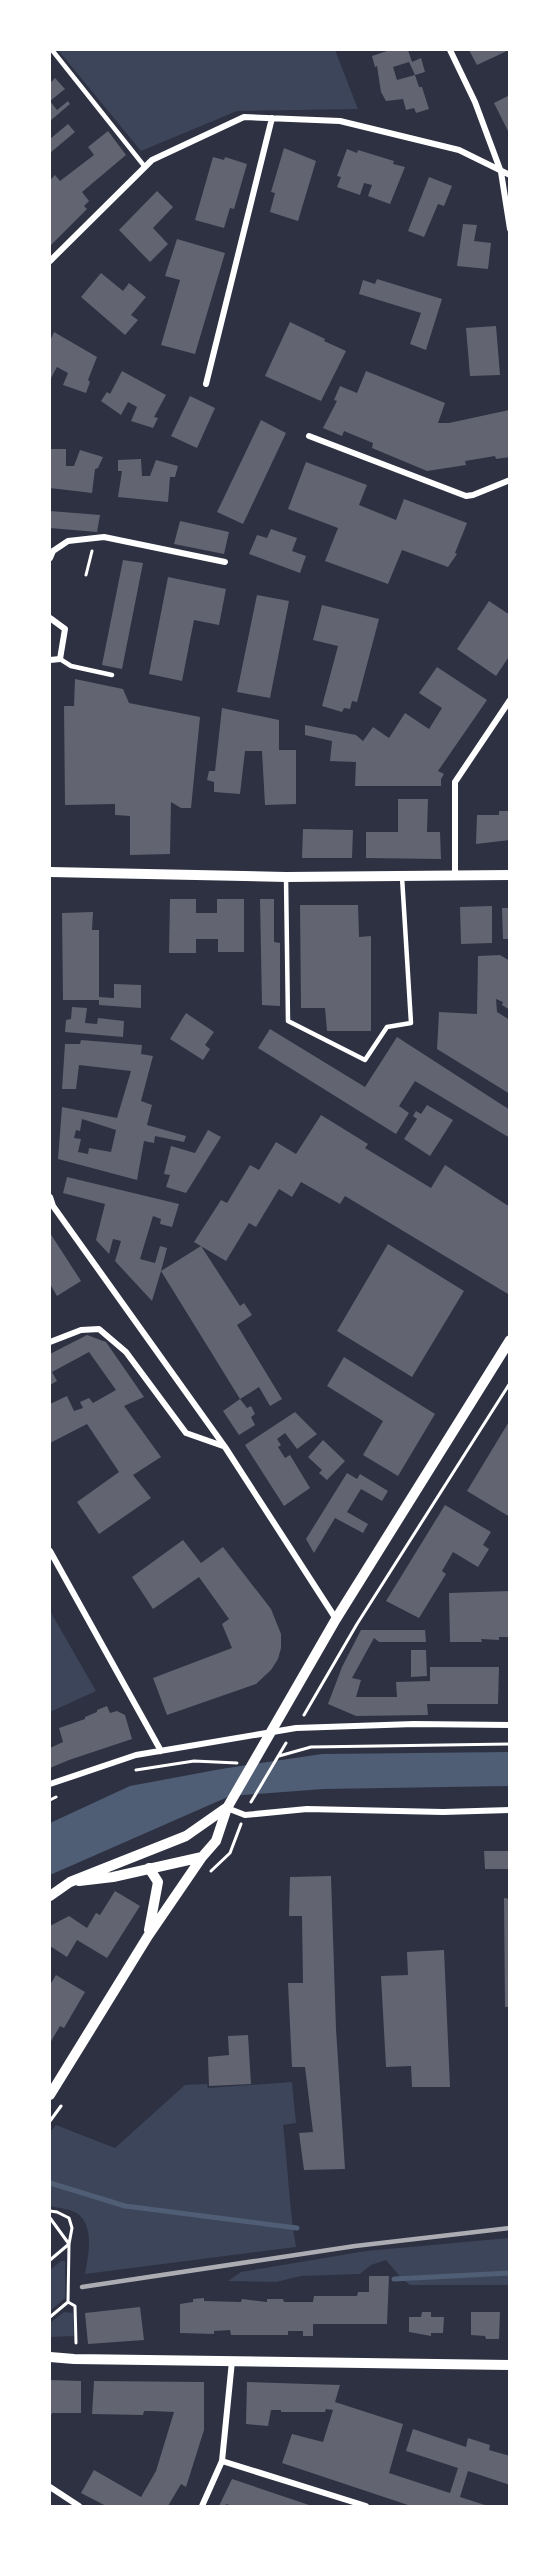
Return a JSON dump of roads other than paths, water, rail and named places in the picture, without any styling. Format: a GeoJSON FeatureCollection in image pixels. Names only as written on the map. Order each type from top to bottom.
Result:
{"type":"FeatureCollection","features":[{"type":"Feature","properties":{"kind":"street"},"geometry":{"type":"LineString","coordinates":[[450,50],[475,102],[501,172],[510,229]]}},
{"type":"Feature","properties":{"kind":"street"},"geometry":{"type":"LineString","coordinates":[[50,261],[152,160],[244,117],[340,121],[459,150],[510,176]]}},
{"type":"Feature","properties":{"kind":"street"},"geometry":{"type":"LineString","coordinates":[[206,384],[272,118]]}},
{"type":"Feature","properties":{"kind":"street"},"geometry":{"type":"LineString","coordinates":[[309,436],[466,496],[510,480]]}},
{"type":"Feature","properties":{"kind":"street"},"geometry":{"type":"LineString","coordinates":[[50,558],[53,551],[68,541],[104,537],[225,562]]}},
{"type":"Feature","properties":{"kind":"street"},"geometry":{"type":"LineString","coordinates":[[50,618],[66,629],[60,659],[50,660]]}},
{"type":"Feature","properties":{"kind":"street"},"geometry":{"type":"LineString","coordinates":[[454,876],[455,782],[510,700]]}},
{"type":"Feature","properties":{"kind":"street"},"geometry":{"type":"LineString","coordinates":[[50,873],[286,877],[510,875]]}},
{"type":"Feature","properties":{"kind":"street"},"geometry":{"type":"LineString","coordinates":[[50,1197],[53,1206],[225,1447],[336,1619]]}},
{"type":"Feature","properties":{"kind":"street"},"geometry":{"type":"LineString","coordinates":[[50,1342],[81,1330],[99,1329],[126,1352],[186,1433],[225,1447]]}},
{"type":"Feature","properties":{"kind":"street"},"geometry":{"type":"LineString","coordinates":[[51,2088],[148,1936],[216,1840],[226,1808],[336,1619],[510,1340]]}},
{"type":"Feature","properties":{"kind":"street"},"geometry":{"type":"LineString","coordinates":[[50,1551],[161,1751]]}},
{"type":"Feature","properties":{"kind":"street"},"geometry":{"type":"LineString","coordinates":[[50,1784],[136,1755],[296,1728],[510,1725]]}},
{"type":"Feature","properties":{"kind":"street"},"geometry":{"type":"LineString","coordinates":[[226,1808],[245,1815],[307,1809],[443,1812],[510,1810]]}},
{"type":"Feature","properties":{"kind":"street"},"geometry":{"type":"LineString","coordinates":[[50,1896],[70,1882],[186,1836],[226,1808]]}},
{"type":"Feature","properties":{"kind":"street"},"geometry":{"type":"LineString","coordinates":[[70,1882],[92,1881],[202,1857]]}},
{"type":"Feature","properties":{"kind":"street"},"geometry":{"type":"LineString","coordinates":[[148,1936],[158,1882],[149,1868]]}},
{"type":"Feature","properties":{"kind":"street"},"geometry":{"type":"LineString","coordinates":[[50,2357],[510,2365]]}},
{"type":"Feature","properties":{"kind":"street"},"geometry":{"type":"LineString","coordinates":[[202,2506],[222,2461],[232,2360]]}},
{"type":"Feature","properties":{"kind":"street"},"geometry":{"type":"LineString","coordinates":[[222,2461],[366,2506]]}},
{"type":"Feature","properties":{"kind":"street"},"geometry":{"type":"LineString","coordinates":[[50,2487],[79,2506]]}},
{"type":"Feature","properties":{"kind":"lane"},"geometry":{"type":"LineString","coordinates":[[52,50],[145,166]]}},
{"type":"Feature","properties":{"kind":"lane"},"geometry":{"type":"LineString","coordinates":[[60,659],[71,666],[112,675]]}},
{"type":"Feature","properties":{"kind":"lane"},"geometry":{"type":"LineString","coordinates":[[286,877],[288,1021],[365,1060],[387,1027],[411,1023],[402,877]]}},
{"type":"Feature","properties":{"kind":"waterway"},"geometry":{"type":"LineString","coordinates":[[50,2183],[125,2206],[297,2228]]}},
{"type":"Feature","properties":{"kind":"waterway"},"geometry":{"type":"LineString","coordinates":[[394,2279],[510,2273]]}},
{"type":"Feature","properties":{"kind":"railway"},"geometry":{"type":"LineString","coordinates":[[82,2287],[355,2246],[510,2228]]}}]}
